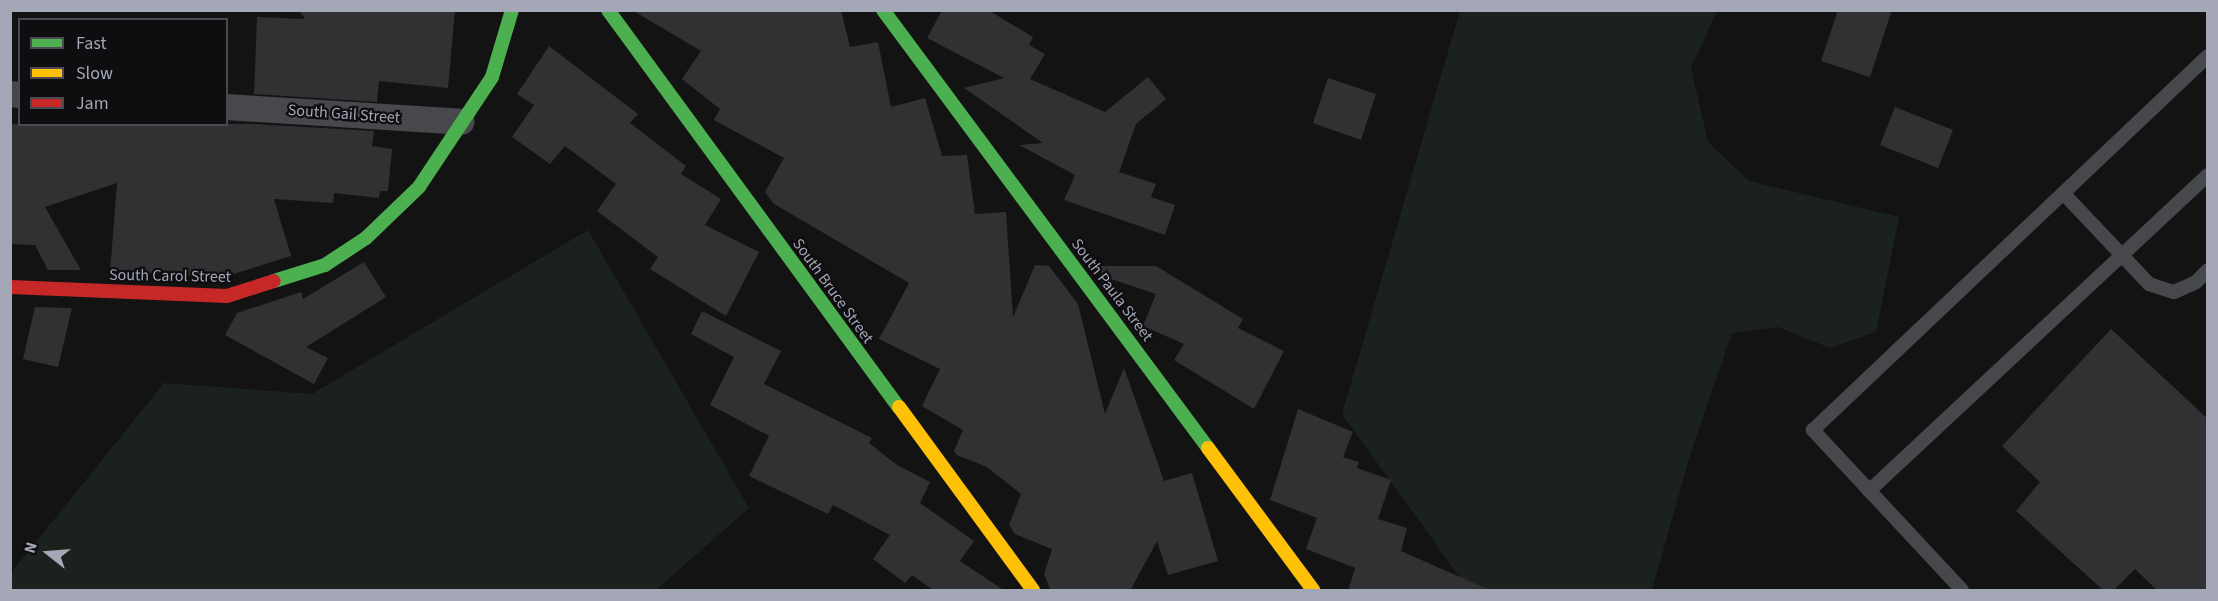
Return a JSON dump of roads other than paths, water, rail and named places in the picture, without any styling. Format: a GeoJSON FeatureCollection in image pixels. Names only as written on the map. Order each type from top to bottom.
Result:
{"type":"FeatureCollection","features":[{"type":"Feature","properties":{"kind":"street","name":"South Carol Street"},"geometry":{"type":"LineString","coordinates":[[10,287],[227,297],[277,284],[325,265],[366,238],[419,187],[492,77],[512,10]]}},
{"type":"Feature","properties":{"kind":"street","name":"South Bruce Street"},"geometry":{"type":"LineString","coordinates":[[608,10],[1033,591]]}},
{"type":"Feature","properties":{"kind":"street","name":"South Paula Street"},"geometry":{"type":"LineString","coordinates":[[883,10],[1313,591]]}},
{"type":"Feature","properties":{"kind":"street","name":"South Gail Street"},"geometry":{"type":"LineString","coordinates":[[228,107],[462,122]]}},
{"type":"Feature","properties":{"kind":"lane"},"geometry":{"type":"LineString","coordinates":[[1962,591],[1813,430],[2208,56]]}},
{"type":"Feature","properties":{"kind":"lane"},"geometry":{"type":"LineString","coordinates":[[1869,491],[2123,257],[2208,174]]}},
{"type":"Feature","properties":{"kind":"lane"},"geometry":{"type":"LineString","coordinates":[[2064,194],[2149,284],[2174,292],[2196,282],[2208,270]]}}]}
